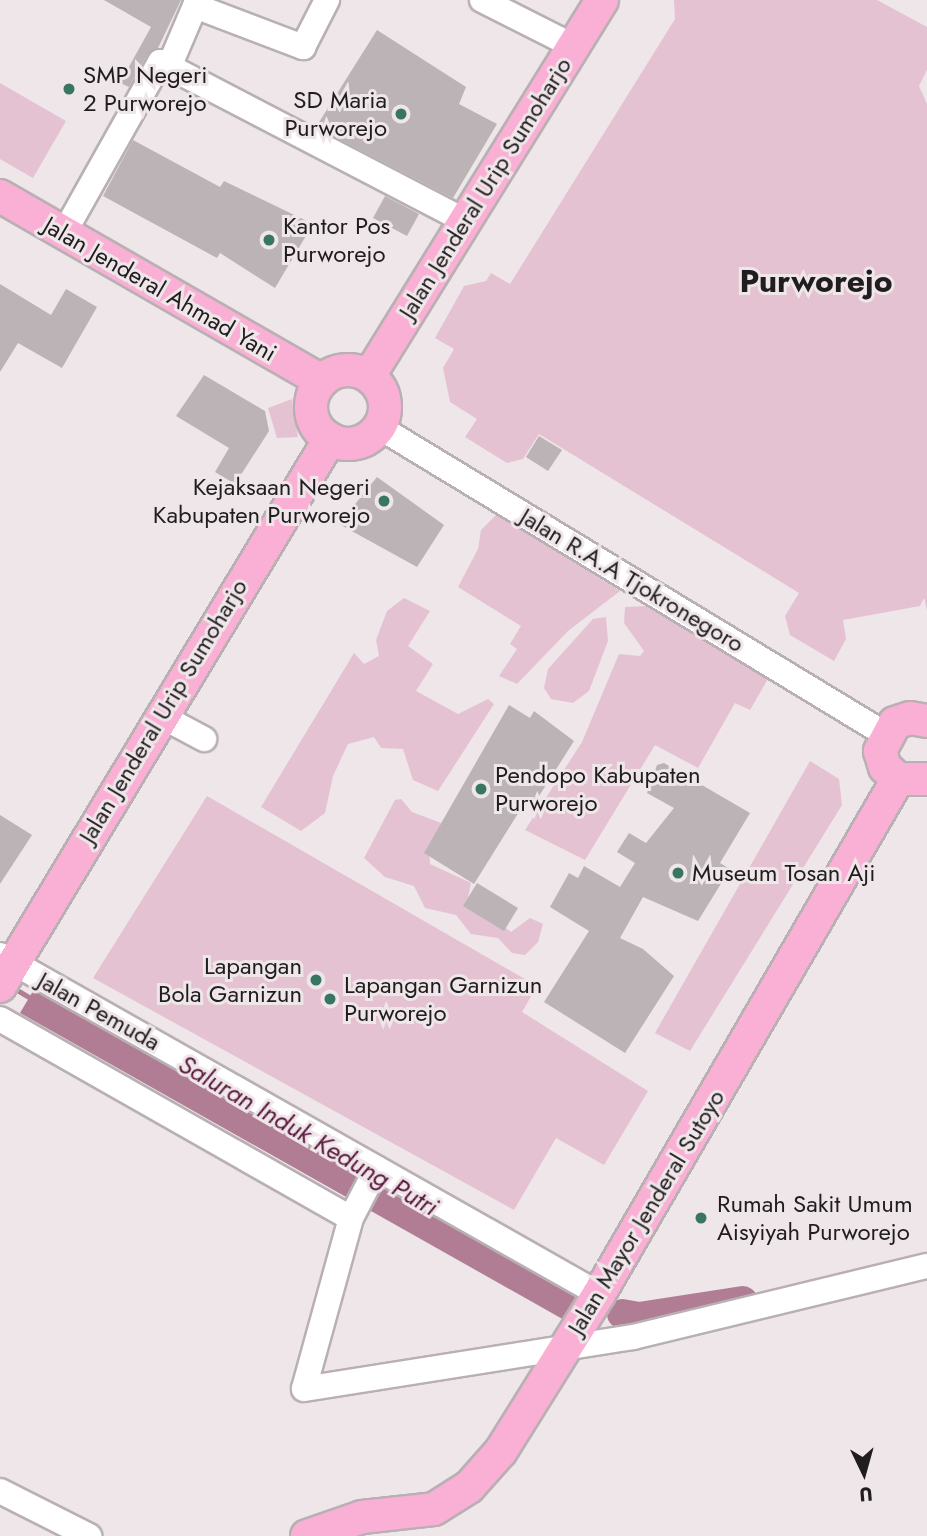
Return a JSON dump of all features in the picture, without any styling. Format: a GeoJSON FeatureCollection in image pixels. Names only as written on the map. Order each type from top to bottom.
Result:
{"type":"FeatureCollection","features":[{"type":"Feature","properties":{"kind":"main road","name":"Jalan Jenderal Urip Sumoharjo"},"geometry":{"type":"LineString","coordinates":[[369,376],[602,0]]}},
{"type":"Feature","properties":{"kind":"main road","name":"Jalan Jenderal Ahmad Yani"},"geometry":{"type":"LineString","coordinates":[[0,196],[322,381]]}},
{"type":"Feature","properties":{"kind":"main road"},"geometry":{"type":"LineString","coordinates":[[340,371],[369,376],[386,405],[379,427],[351,443],[330,439],[313,416],[313,397],[322,381],[340,371]]}},
{"type":"Feature","properties":{"kind":"main road","name":"Jalan Jenderal Urip Sumoharjo"},"geometry":{"type":"LineString","coordinates":[[6,968],[330,439]]}},
{"type":"Feature","properties":{"kind":"main road"},"geometry":{"type":"LineString","coordinates":[[913,779],[882,759],[885,734],[902,719],[927,721]]}},
{"type":"Feature","properties":{"kind":"main road","name":"Jalan Mayor Jenderal Sutoyo"},"geometry":{"type":"LineString","coordinates":[[307,1536],[362,1517],[416,1514],[453,1498],[500,1451],[913,779]]}},
{"type":"Feature","properties":{"kind":"street"},"geometry":{"type":"LineString","coordinates":[[169,67],[195,6],[303,47],[327,0]]}},
{"type":"Feature","properties":{"kind":"street"},"geometry":{"type":"LineString","coordinates":[[482,0],[573,46]]}},
{"type":"Feature","properties":{"kind":"street"},"geometry":{"type":"LineString","coordinates":[[64,233],[160,62],[465,221]]}},
{"type":"Feature","properties":{"kind":"street","name":"Jalan R.A.A Tjokronegoro"},"geometry":{"type":"LineString","coordinates":[[379,427],[885,734]]}},
{"type":"Feature","properties":{"kind":"street"},"geometry":{"type":"LineString","coordinates":[[161,716],[204,739]]}},
{"type":"Feature","properties":{"kind":"street","name":"Jalan Pemuda"},"geometry":{"type":"LineString","coordinates":[[6,968],[596,1298]]}},
{"type":"Feature","properties":{"kind":"street"},"geometry":{"type":"LineString","coordinates":[[0,1019],[354,1213]]}},
{"type":"Feature","properties":{"kind":"street"},"geometry":{"type":"LineString","coordinates":[[374,1172],[354,1213],[304,1389],[455,1368],[571,1337],[633,1336],[927,1266]]}},
{"type":"Feature","properties":{"kind":"street"},"geometry":{"type":"LineString","coordinates":[[0,1491],[89,1536]]}},
{"type":"Feature","properties":{"kind":"shaded area"},"geometry":{"type":"Polygon","coordinates":[[[674,0],[877,0],[927,27],[927,70],[919,86],[927,104],[927,610],[924,598],[920,606],[843,620],[846,639],[834,661],[790,635],[785,616],[799,593],[539,434],[523,459],[507,463],[465,437],[477,419],[450,402],[443,368],[454,349],[435,338],[464,286],[486,281],[491,273],[510,284],[675,19],[674,0]]]}},
{"type":"Feature","properties":{"kind":"shaded area"},"geometry":{"type":"Polygon","coordinates":[[[0,83],[66,121],[33,178],[0,159],[0,83]]]}},
{"type":"Feature","properties":{"kind":"shaded area"},"geometry":{"type":"Polygon","coordinates":[[[292,399],[298,437],[277,438],[268,408],[292,399]]]}},
{"type":"Feature","properties":{"kind":"shaded area"},"geometry":{"type":"Polygon","coordinates":[[[497,514],[620,591],[568,631],[517,684],[499,676],[517,649],[510,644],[521,626],[458,587],[478,549],[481,530],[497,514]]]}},
{"type":"Feature","properties":{"kind":"shaded area"},"geometry":{"type":"Polygon","coordinates":[[[404,598],[430,611],[408,646],[433,664],[416,691],[458,714],[488,699],[494,704],[438,791],[413,780],[403,749],[381,748],[374,737],[348,744],[333,776],[325,813],[301,831],[261,807],[354,653],[364,664],[379,656],[376,640],[387,611],[404,598]]]}},
{"type":"Feature","properties":{"kind":"shaded area"},"geometry":{"type":"Polygon","coordinates":[[[647,606],[769,677],[750,710],[735,703],[698,768],[655,745],[585,860],[525,830],[582,742],[619,654],[640,656],[644,651],[624,623],[625,607],[647,606]]]}},
{"type":"Feature","properties":{"kind":"shaded area"},"geometry":{"type":"Polygon","coordinates":[[[606,617],[608,641],[589,691],[573,703],[551,699],[544,688],[548,669],[593,619],[606,617]]]}},
{"type":"Feature","properties":{"kind":"shaded area"},"geometry":{"type":"Polygon","coordinates":[[[810,761],[839,779],[842,805],[690,1051],[655,1033],[810,761]]]}},
{"type":"Feature","properties":{"kind":"shaded area","name":"Lapangan Garnizun Purworejo"},"geometry":{"type":"Polygon","coordinates":[[[207,796],[537,986],[522,1012],[648,1091],[604,1165],[556,1138],[514,1210],[93,978],[207,796]]]}},
{"type":"Feature","properties":{"kind":"shaded area"},"geometry":{"type":"Polygon","coordinates":[[[401,799],[412,812],[441,823],[429,851],[430,864],[471,883],[468,897],[511,932],[530,918],[543,924],[538,942],[525,955],[512,953],[498,938],[471,934],[456,915],[425,908],[414,886],[385,877],[364,858],[395,800],[401,799]]]}},
{"type":"Feature","properties":{"kind":"shaded area"},"geometry":{"type":"Polygon","coordinates":[[[36,986],[581,1296],[566,1321],[20,1013],[36,986]]]}},
{"type":"Feature","properties":{"kind":"building"},"geometry":{"type":"Polygon","coordinates":[[[104,0],[181,0],[158,48],[147,55],[129,87],[120,83],[151,27],[104,0]]]}},
{"type":"Feature","properties":{"kind":"building","name":"SD Maria Purworejo"},"geometry":{"type":"Polygon","coordinates":[[[377,30],[466,87],[459,104],[497,124],[453,198],[316,127],[377,30]]]}},
{"type":"Feature","properties":{"kind":"building"},"geometry":{"type":"Polygon","coordinates":[[[133,140],[220,187],[224,181],[313,224],[275,288],[220,253],[217,258],[103,196],[133,140]]]}},
{"type":"Feature","properties":{"kind":"building"},"geometry":{"type":"Polygon","coordinates":[[[385,196],[419,214],[407,236],[373,218],[385,196]]]}},
{"type":"Feature","properties":{"kind":"building"},"geometry":{"type":"Polygon","coordinates":[[[0,284],[51,315],[66,289],[97,307],[62,368],[18,343],[0,372],[0,284]]]}},
{"type":"Feature","properties":{"kind":"building"},"geometry":{"type":"Polygon","coordinates":[[[204,375],[265,411],[269,431],[235,484],[215,472],[229,448],[176,416],[204,375]]]}},
{"type":"Feature","properties":{"kind":"building"},"geometry":{"type":"Polygon","coordinates":[[[539,436],[562,450],[548,471],[526,457],[539,436]]]}},
{"type":"Feature","properties":{"kind":"building","name":"Kejaksaan Negeri Kabupaten Purworejo"},"geometry":{"type":"Polygon","coordinates":[[[377,477],[444,525],[417,567],[339,524],[377,477]]]}},
{"type":"Feature","properties":{"kind":"building","name":"Pendopo Kabupaten Purworejo"},"geometry":{"type":"Polygon","coordinates":[[[509,705],[530,718],[534,711],[574,741],[534,804],[527,799],[474,884],[424,853],[509,705]]]}},
{"type":"Feature","properties":{"kind":"building"},"geometry":{"type":"Polygon","coordinates":[[[664,763],[750,813],[720,863],[730,869],[698,921],[643,897],[620,938],[643,949],[674,976],[625,1053],[544,1002],[589,931],[550,907],[569,873],[578,878],[584,866],[620,887],[635,863],[617,852],[629,833],[646,843],[674,808],[647,793],[657,765],[664,763]]]}},
{"type":"Feature","properties":{"kind":"building"},"geometry":{"type":"Polygon","coordinates":[[[0,815],[32,835],[0,884],[0,815]]]}},
{"type":"Feature","properties":{"kind":"building"},"geometry":{"type":"Polygon","coordinates":[[[477,883],[518,908],[504,931],[463,906],[477,883]]]}},
{"type":"Feature","properties":{"kind":"waterway","name":"Saluran Induk Kedung Putri"},"geometry":{"type":"LineString","coordinates":[[12,987],[34,1000]]}},
{"type":"Feature","properties":{"kind":"waterway"},"geometry":{"type":"LineString","coordinates":[[622,1314],[639,1317],[743,1301]]}},
{"type":"Feature","properties":{"kind":"place","name":"SMP Negeri 2 Purworejo"},"geometry":{"type":"Point","coordinates":[69,89]}},
{"type":"Feature","properties":{"kind":"place","name":"SD Maria Purworejo"},"geometry":{"type":"Point","coordinates":[401,114]}},
{"type":"Feature","properties":{"kind":"place","name":"Kantor Pos Purworejo"},"geometry":{"type":"Point","coordinates":[269,240]}},
{"type":"Feature","properties":{"kind":"place","name":"Kejaksaan Negeri Kabupaten Purworejo"},"geometry":{"type":"Point","coordinates":[384,501]}},
{"type":"Feature","properties":{"kind":"place","name":"Pendopo Kabupaten Purworejo"},"geometry":{"type":"Point","coordinates":[481,789]}},
{"type":"Feature","properties":{"kind":"place","name":"Museum Tosan Aji"},"geometry":{"type":"Point","coordinates":[678,873]}},
{"type":"Feature","properties":{"kind":"place","name":"Lapangan Bola Garnizun"},"geometry":{"type":"Point","coordinates":[316,980]}},
{"type":"Feature","properties":{"kind":"place","name":"Lapangan Garnizun Purworejo"},"geometry":{"type":"Point","coordinates":[330,999]}},
{"type":"Feature","properties":{"kind":"place","name":"Rumah Sakit Umum Aisyiyah Purworejo"},"geometry":{"type":"Point","coordinates":[701,1218]}},
{"type":"Feature","properties":{"kind":"district","name":"Purworejo"},"geometry":{"type":"Point","coordinates":[816,281]}}]}
